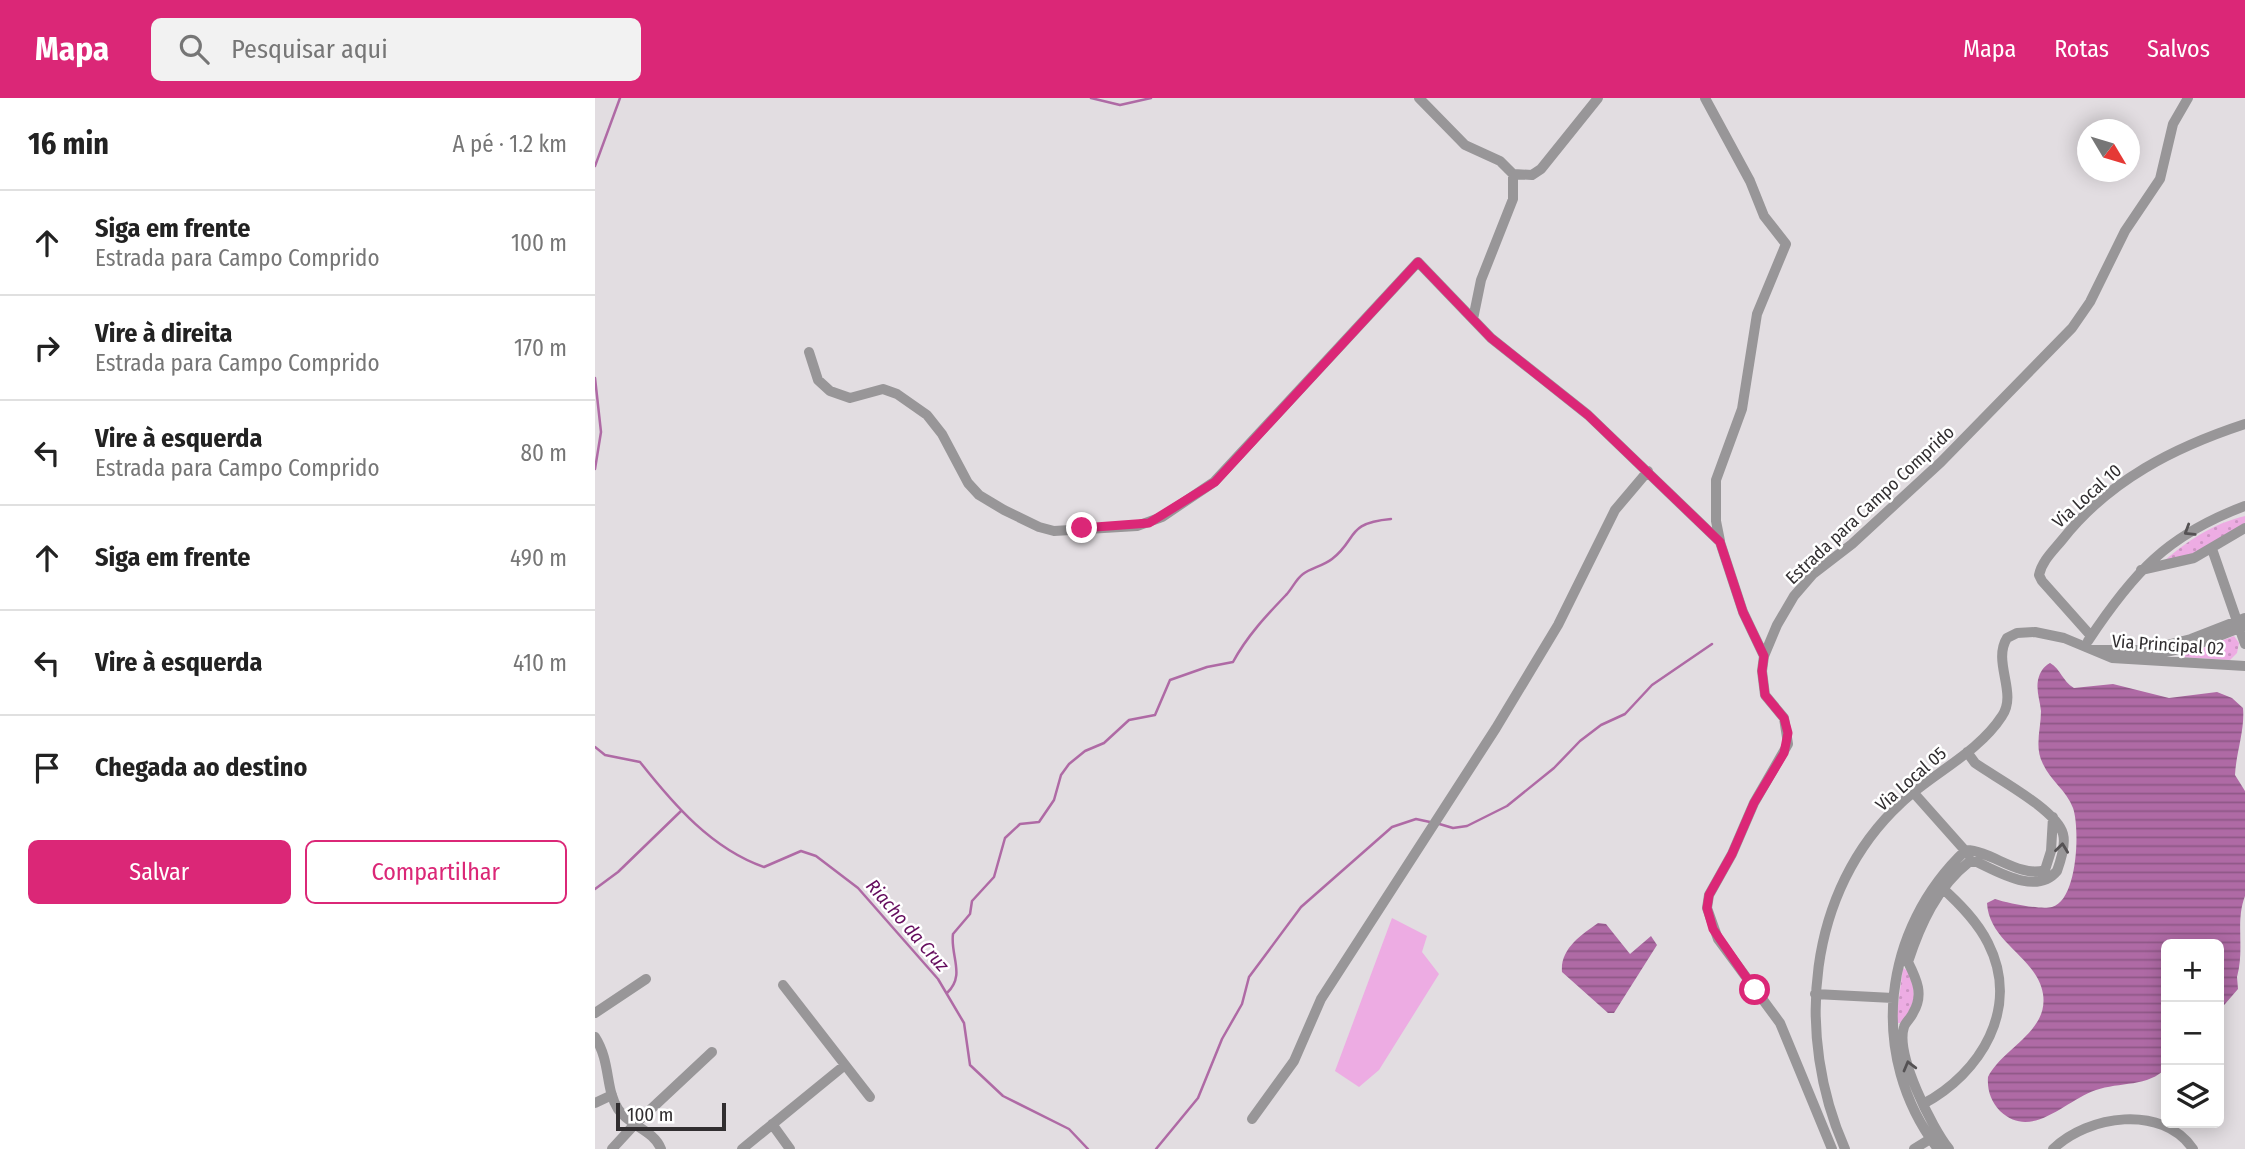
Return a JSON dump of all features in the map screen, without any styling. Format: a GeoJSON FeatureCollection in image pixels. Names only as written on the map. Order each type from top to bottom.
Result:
{"type":"FeatureCollection","features":[{"type":"Feature","properties":{"kind":"street"},"geometry":{"type":"LineString","coordinates":[[1419,98],[1465,145],[1500,161],[1513,174],[1532,175],[1541,169],[1598,98]]}},
{"type":"Feature","properties":{"kind":"street"},"geometry":{"type":"LineString","coordinates":[[1705,98],[1750,181],[1763,216],[1786,244],[1757,314],[1742,409],[1716,480],[1716,521],[1720,542],[1747,623],[1764,656]]}},
{"type":"Feature","properties":{"kind":"street","name":"Estrada para Campo Comprido"},"geometry":{"type":"LineString","coordinates":[[1832,1149],[1780,1023],[1718,939],[1707,908],[1712,888],[1732,854],[1754,803],[1788,744],[1784,718],[1765,695],[1762,671],[1764,656],[1777,625],[1813,574],[1852,544],[1941,462],[2072,328],[2090,302],[2125,231],[2160,179],[2173,124],[2187,98]]}},
{"type":"Feature","properties":{"kind":"street"},"geometry":{"type":"LineString","coordinates":[[1473,319],[1481,280],[1513,199],[1513,174]]}},
{"type":"Feature","properties":{"kind":"street"},"geometry":{"type":"LineString","coordinates":[[809,352],[818,380],[830,391],[850,398],[883,389],[897,394],[927,415],[942,434],[960,471],[979,495],[1039,527],[1069,530],[1149,523],[1215,482],[1418,262],[1509,355],[1588,415],[1720,542]]}},
{"type":"Feature","properties":{"kind":"street","name":"Via Local 10"},"geometry":{"type":"LineString","coordinates":[[2091,636],[2042,581],[2039,575],[2043,563],[2092,508],[2143,468],[2178,449],[2245,424]]}},
{"type":"Feature","properties":{"kind":"street"},"geometry":{"type":"LineString","coordinates":[[1252,1119],[1294,1061],[1321,999],[1496,728],[1558,625],[1615,510],[1648,471]]}},
{"type":"Feature","properties":{"kind":"street"},"geometry":{"type":"LineString","coordinates":[[2242,623],[2146,650],[2087,649],[2091,636],[2140,570],[2200,524],[2245,506]]}},
{"type":"Feature","properties":{"kind":"street"},"geometry":{"type":"LineString","coordinates":[[2140,570],[2175,564],[2212,549],[2245,528]]}},
{"type":"Feature","properties":{"kind":"street"},"geometry":{"type":"LineString","coordinates":[[2212,549],[2242,623],[2245,644],[2243,666]]}},
{"type":"Feature","properties":{"kind":"street","name":"Via Local 05"},"geometry":{"type":"LineString","coordinates":[[1845,1149],[1819,1067],[1814,1021],[1822,946],[1845,883],[1887,817],[1913,792],[1967,752],[2005,712],[2007,697],[2001,652],[2007,638],[2017,633],[2035,632],[2064,638],[2087,649]]}},
{"type":"Feature","properties":{"kind":"street","name":"Via Principal 02"},"geometry":{"type":"LineString","coordinates":[[2087,649],[2112,658],[2243,666]]}},
{"type":"Feature","properties":{"kind":"street"},"geometry":{"type":"LineString","coordinates":[[1913,792],[1973,861],[2028,882],[2040,877],[2047,868],[2051,851],[2053,816],[1975,763],[1967,752]]}},
{"type":"Feature","properties":{"kind":"street"},"geometry":{"type":"LineString","coordinates":[[1966,850],[2040,877]]}},
{"type":"Feature","properties":{"kind":"street"},"geometry":{"type":"LineString","coordinates":[[1938,1149],[1908,1066],[1893,998],[1904,961],[1940,886],[1966,850]]}},
{"type":"Feature","properties":{"kind":"street"},"geometry":{"type":"LineString","coordinates":[[1940,886],[1973,861]]}},
{"type":"Feature","properties":{"kind":"street"},"geometry":{"type":"LineString","coordinates":[[1923,1104],[1951,1088],[1976,1063],[1995,1026],[2000,1001],[1998,972],[1990,945],[1965,910],[1940,886]]}},
{"type":"Feature","properties":{"kind":"street"},"geometry":{"type":"LineString","coordinates":[[1904,961],[1917,980],[1920,998],[1898,1027],[1899,1069],[1914,1110],[1934,1137],[1949,1149]]}},
{"type":"Feature","properties":{"kind":"street"},"geometry":{"type":"LineString","coordinates":[[595,1013],[646,979]]}},
{"type":"Feature","properties":{"kind":"street"},"geometry":{"type":"LineString","coordinates":[[783,985],[870,1097]]}},
{"type":"Feature","properties":{"kind":"street"},"geometry":{"type":"LineString","coordinates":[[1815,994],[1893,998]]}},
{"type":"Feature","properties":{"kind":"street"},"geometry":{"type":"LineString","coordinates":[[595,1037],[608,1065],[612,1095],[624,1116],[654,1138],[661,1149]]}},
{"type":"Feature","properties":{"kind":"street"},"geometry":{"type":"LineString","coordinates":[[612,1149],[712,1052]]}},
{"type":"Feature","properties":{"kind":"street"},"geometry":{"type":"LineString","coordinates":[[742,1149],[845,1065]]}},
{"type":"Feature","properties":{"kind":"street"},"geometry":{"type":"LineString","coordinates":[[595,1103],[612,1095]]}},
{"type":"Feature","properties":{"kind":"street"},"geometry":{"type":"LineString","coordinates":[[2053,1149],[2071,1134],[2093,1124],[2137,1120],[2159,1124],[2177,1133],[2193,1149]]}},
{"type":"Feature","properties":{"kind":"street"},"geometry":{"type":"LineString","coordinates":[[772,1124],[790,1149]]}},
{"type":"Feature","properties":{"kind":"street"},"geometry":{"type":"LineString","coordinates":[[1914,1149],[1934,1137]]}},
{"type":"Feature","properties":{"kind":"shaded area"},"geometry":{"type":"Polygon","coordinates":[[[2245,516],[2245,524],[2191,555],[2162,563],[2201,534],[2222,523],[2245,516]]]}},
{"type":"Feature","properties":{"kind":"shaded area"},"geometry":{"type":"Polygon","coordinates":[[[2234,636],[2239,643],[2237,653],[2230,660],[2179,657],[2234,636]]]}},
{"type":"Feature","properties":{"kind":"shaded area"},"geometry":{"type":"Polygon","coordinates":[[[2050,663],[2057,668],[2074,688],[2113,684],[2169,698],[2217,692],[2232,698],[2243,708],[2235,775],[2245,791],[2245,896],[2241,916],[2238,989],[2224,1005],[2224,939],[2161,939],[2161,1072],[2142,1081],[2096,1090],[2048,1116],[2024,1122],[2012,1119],[2000,1111],[1990,1096],[1988,1077],[2039,1019],[2043,994],[2032,970],[1996,929],[1987,903],[1995,899],[2032,907],[2052,907],[2061,902],[2072,878],[2076,846],[2073,808],[2046,770],[2039,751],[2041,711],[2038,680],[2045,666],[2050,663]]]}},
{"type":"Feature","properties":{"kind":"shaded area"},"geometry":{"type":"Polygon","coordinates":[[[1392,918],[1427,936],[1422,952],[1439,974],[1379,1070],[1359,1087],[1335,1071],[1392,918]]]}},
{"type":"Feature","properties":{"kind":"shaded area"},"geometry":{"type":"Polygon","coordinates":[[[1598,923],[1606,924],[1630,954],[1651,936],[1657,945],[1614,1013],[1608,1013],[1562,972],[1564,956],[1568,950],[1598,923]]]}},
{"type":"Feature","properties":{"kind":"shaded area"},"geometry":{"type":"Polygon","coordinates":[[[1903,968],[1908,971],[1914,998],[1902,1023],[1898,1023],[1896,1021],[1903,968]]]}},
{"type":"Feature","properties":{"kind":"waterway","name":"Riacho da Cruz"},"geometry":{"type":"LineString","coordinates":[[595,166],[620,98]]}},
{"type":"Feature","properties":{"kind":"waterway"},"geometry":{"type":"LineString","coordinates":[[1091,98],[1120,105],[1151,98]]}},
{"type":"Feature","properties":{"kind":"waterway","name":"Riacho da Cruz"},"geometry":{"type":"LineString","coordinates":[[595,378],[601,432],[595,469]]}},
{"type":"Feature","properties":{"kind":"waterway"},"geometry":{"type":"LineString","coordinates":[[947,993],[956,979],[953,934],[970,914],[972,901],[994,877],[1005,838],[1020,824],[1039,822],[1054,800],[1061,775],[1069,764],[1085,751],[1104,743],[1129,720],[1155,715],[1170,680],[1207,667],[1233,662],[1251,635],[1301,576],[1332,559],[1359,528],[1376,521],[1391,519]]}},
{"type":"Feature","properties":{"kind":"waterway"},"geometry":{"type":"LineString","coordinates":[[1436,823],[1453,828],[1467,826],[1507,806],[1554,768],[1580,741],[1601,725],[1625,714],[1652,685],[1712,644]]}},
{"type":"Feature","properties":{"kind":"waterway","name":"Riacho da Cruz"},"geometry":{"type":"LineString","coordinates":[[595,747],[605,755],[640,762],[695,824],[727,849],[745,859],[764,867],[801,851],[816,856],[858,888],[938,979],[964,1023],[970,1065],[1003,1096],[1069,1129],[1088,1149]]}},
{"type":"Feature","properties":{"kind":"waterway"},"geometry":{"type":"LineString","coordinates":[[595,889],[618,872],[681,811]]}},
{"type":"Feature","properties":{"kind":"waterway"},"geometry":{"type":"LineString","coordinates":[[1156,1149],[1198,1098],[1222,1039],[1242,1004],[1249,977],[1301,907],[1392,827],[1416,819],[1430,822]]}},
{"type":"Feature","properties":{"kind":"route"},"geometry":{"type":"LineString","coordinates":[[1082,528],[1149,523],[1215,482],[1418,262],[1509,355],[1588,415],[1720,542],[1743,612],[1764,656],[1762,671],[1765,695],[1784,718],[1788,733],[1788,744],[1784,753],[1754,803],[1732,854],[1709,895],[1707,908],[1718,939],[1734,957],[1755,990]]}}]}
